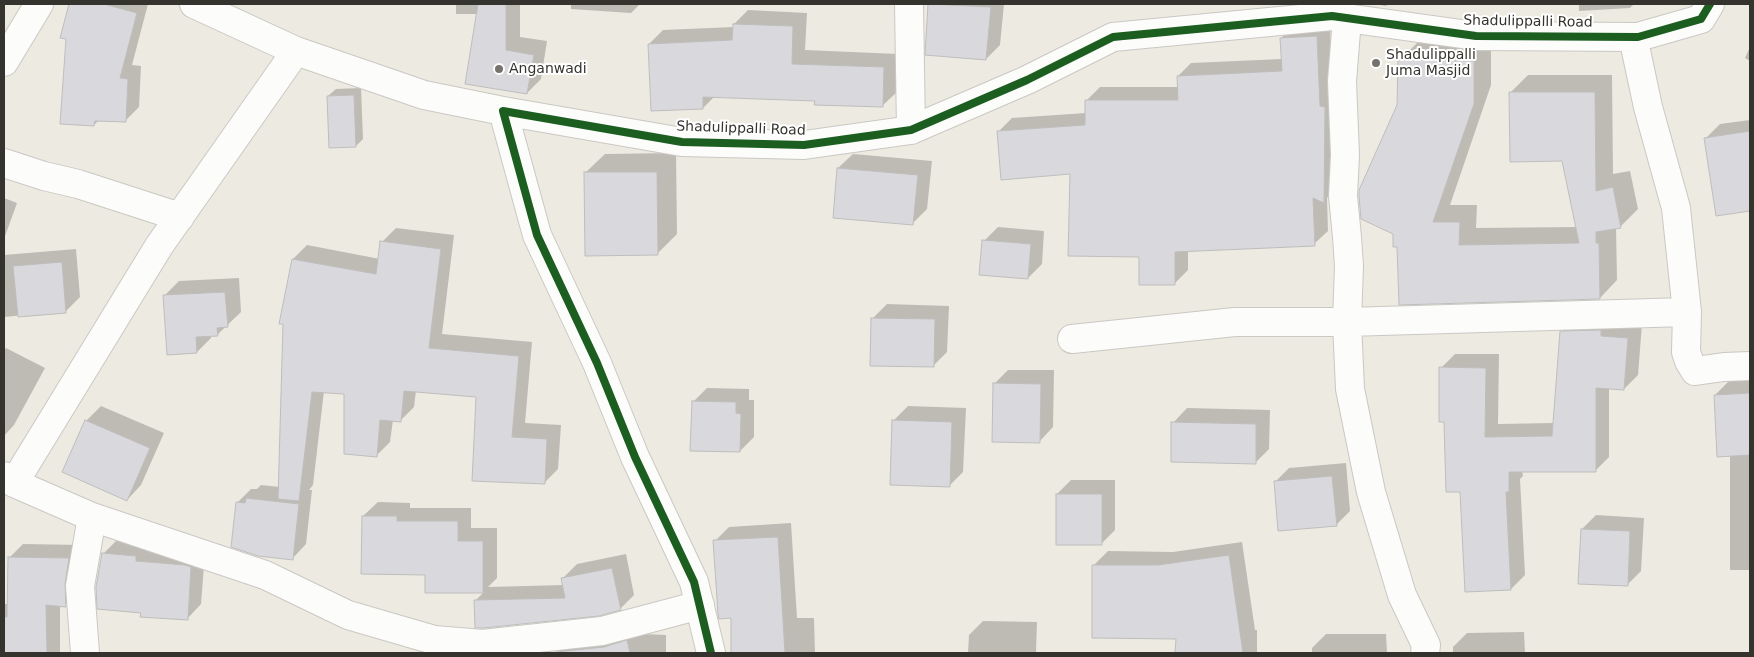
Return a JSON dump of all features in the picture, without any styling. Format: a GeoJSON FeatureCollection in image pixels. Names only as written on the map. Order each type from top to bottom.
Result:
{"type":"FeatureCollection","features":[{"type":"Feature","properties":{"kind":"street"},"geometry":{"type":"LineString","coordinates":[[4,62],[39,4]]}},
{"type":"Feature","properties":{"kind":"street","name":"Shadulippalli Road"},"geometry":{"type":"LineString","coordinates":[[194,4],[296,51],[424,95],[503,111],[682,142],[804,145],[911,130],[1027,80],[1114,37],[1332,16],[1476,36],[1638,37],[1702,19],[1710,4]]}},
{"type":"Feature","properties":{"kind":"street"},"geometry":{"type":"LineString","coordinates":[[909,4],[911,130]]}},
{"type":"Feature","properties":{"kind":"street"},"geometry":{"type":"LineString","coordinates":[[1348,19],[1342,81],[1345,155],[1343,196],[1349,266],[1350,389],[1371,492],[1402,595],[1426,645],[1426,653]]}},
{"type":"Feature","properties":{"kind":"street"},"geometry":{"type":"LineString","coordinates":[[1633,37],[1648,106],[1676,208],[1687,312],[1686,352],[1695,371],[1750,366]]}},
{"type":"Feature","properties":{"kind":"street"},"geometry":{"type":"LineString","coordinates":[[296,51],[159,246],[9,479],[92,517],[264,575],[348,615],[434,640],[483,644],[602,631],[700,605]]}},
{"type":"Feature","properties":{"kind":"street"},"geometry":{"type":"LineString","coordinates":[[503,111],[537,236],[597,363],[635,457],[694,582],[711,653]]}},
{"type":"Feature","properties":{"kind":"street"},"geometry":{"type":"LineString","coordinates":[[4,163],[44,176],[78,184],[180,217]]}},
{"type":"Feature","properties":{"kind":"street"},"geometry":{"type":"LineString","coordinates":[[1072,339],[1235,322],[1348,322],[1687,312]]}},
{"type":"Feature","properties":{"kind":"street"},"geometry":{"type":"LineString","coordinates":[[85,653],[80,586],[92,517]]}},
{"type":"Feature","properties":{"kind":"building"},"geometry":{"type":"Polygon","coordinates":[[[69,4],[104,4],[137,13],[120,78],[128,79],[126,122],[95,121],[94,126],[60,124],[66,39],[60,38],[69,4]]]}},
{"type":"Feature","properties":{"kind":"building","name":"Anganwadi"},"geometry":{"type":"Polygon","coordinates":[[[478,4],[506,4],[506,50],[534,55],[527,94],[465,84],[478,4]]]}},
{"type":"Feature","properties":{"kind":"building"},"geometry":{"type":"Polygon","coordinates":[[[928,4],[991,7],[986,60],[925,55],[928,4]]]}},
{"type":"Feature","properties":{"kind":"building"},"geometry":{"type":"Polygon","coordinates":[[[733,24],[793,26],[792,64],[884,67],[883,107],[814,105],[815,101],[703,97],[703,109],[651,111],[648,44],[732,40],[733,24]]]}},
{"type":"Feature","properties":{"kind":"building"},"geometry":{"type":"Polygon","coordinates":[[[1317,36],[1320,106],[1325,107],[1324,203],[1313,198],[1315,246],[1175,252],[1175,285],[1139,285],[1139,257],[1068,256],[1070,174],[1001,180],[997,131],[1085,125],[1085,100],[1178,100],[1177,76],[1282,71],[1280,38],[1317,36]]]}},
{"type":"Feature","properties":{"kind":"building"},"geometry":{"type":"Polygon","coordinates":[[[1398,60],[1474,61],[1474,104],[1433,222],[1460,222],[1459,245],[1579,243],[1562,161],[1510,162],[1509,92],[1595,92],[1596,191],[1613,187],[1621,228],[1596,232],[1596,243],[1599,243],[1600,299],[1399,305],[1397,247],[1393,247],[1393,234],[1361,219],[1359,196],[1359,190],[1397,105],[1398,60]]]}},
{"type":"Feature","properties":{"kind":"building"},"geometry":{"type":"Polygon","coordinates":[[[354,95],[356,147],[329,148],[327,96],[354,95]]]}},
{"type":"Feature","properties":{"kind":"building"},"geometry":{"type":"Polygon","coordinates":[[[1750,131],[1750,211],[1716,216],[1704,138],[1750,131]]]}},
{"type":"Feature","properties":{"kind":"building"},"geometry":{"type":"Polygon","coordinates":[[[837,168],[918,175],[913,225],[833,218],[837,168]]]}},
{"type":"Feature","properties":{"kind":"building"},"geometry":{"type":"Polygon","coordinates":[[[584,172],[657,172],[658,255],[585,256],[584,172]]]}},
{"type":"Feature","properties":{"kind":"building"},"geometry":{"type":"Polygon","coordinates":[[[982,240],[1031,244],[1028,279],[979,275],[982,240]]]}},
{"type":"Feature","properties":{"kind":"building"},"geometry":{"type":"Polygon","coordinates":[[[380,241],[441,249],[429,348],[519,356],[512,437],[547,439],[545,484],[472,481],[476,397],[404,391],[401,422],[380,420],[377,457],[344,454],[344,394],[312,392],[299,501],[278,499],[283,324],[279,324],[292,259],[376,274],[380,241]]]}},
{"type":"Feature","properties":{"kind":"building"},"geometry":{"type":"Polygon","coordinates":[[[62,262],[66,313],[18,317],[13,266],[62,262]]]}},
{"type":"Feature","properties":{"kind":"building"},"geometry":{"type":"Polygon","coordinates":[[[225,292],[228,327],[217,328],[218,336],[196,337],[197,353],[167,355],[163,295],[225,292]]]}},
{"type":"Feature","properties":{"kind":"building"},"geometry":{"type":"Polygon","coordinates":[[[871,318],[935,319],[934,367],[870,366],[871,318]]]}},
{"type":"Feature","properties":{"kind":"building"},"geometry":{"type":"Polygon","coordinates":[[[1601,330],[1601,336],[1628,338],[1624,390],[1596,388],[1596,472],[1509,472],[1509,492],[1506,492],[1511,590],[1465,592],[1460,492],[1446,492],[1444,422],[1439,422],[1439,367],[1486,368],[1485,437],[1552,436],[1560,331],[1601,330]]]}},
{"type":"Feature","properties":{"kind":"building"},"geometry":{"type":"Polygon","coordinates":[[[993,383],[1041,384],[1040,443],[992,442],[993,383]]]}},
{"type":"Feature","properties":{"kind":"building"},"geometry":{"type":"Polygon","coordinates":[[[1750,393],[1750,455],[1717,457],[1714,395],[1750,393]]]}},
{"type":"Feature","properties":{"kind":"building"},"geometry":{"type":"Polygon","coordinates":[[[692,401],[736,402],[736,413],[741,414],[740,452],[690,451],[692,401]]]}},
{"type":"Feature","properties":{"kind":"building"},"geometry":{"type":"Polygon","coordinates":[[[85,420],[150,448],[127,501],[62,472],[85,420]]]}},
{"type":"Feature","properties":{"kind":"building"},"geometry":{"type":"Polygon","coordinates":[[[892,420],[952,422],[950,487],[890,485],[892,420]]]}},
{"type":"Feature","properties":{"kind":"building"},"geometry":{"type":"Polygon","coordinates":[[[1171,422],[1256,424],[1256,464],[1171,462],[1171,422]]]}},
{"type":"Feature","properties":{"kind":"building"},"geometry":{"type":"Polygon","coordinates":[[[1332,476],[1337,526],[1278,531],[1274,481],[1332,476]]]}},
{"type":"Feature","properties":{"kind":"building"},"geometry":{"type":"Polygon","coordinates":[[[1056,494],[1102,494],[1102,545],[1056,545],[1056,494]]]}},
{"type":"Feature","properties":{"kind":"building"},"geometry":{"type":"Polygon","coordinates":[[[246,498],[299,504],[293,560],[258,556],[231,547],[236,502],[245,503],[246,498]]]}},
{"type":"Feature","properties":{"kind":"building"},"geometry":{"type":"Polygon","coordinates":[[[362,516],[397,516],[397,521],[458,521],[458,541],[483,541],[483,593],[425,593],[425,575],[361,574],[362,516]]]}},
{"type":"Feature","properties":{"kind":"building"},"geometry":{"type":"Polygon","coordinates":[[[1581,529],[1630,531],[1628,586],[1578,584],[1581,529]]]}},
{"type":"Feature","properties":{"kind":"building"},"geometry":{"type":"Polygon","coordinates":[[[778,537],[785,653],[731,653],[731,618],[719,619],[718,614],[713,540],[778,537]]]}},
{"type":"Feature","properties":{"kind":"building"},"geometry":{"type":"Polygon","coordinates":[[[102,553],[136,556],[136,561],[191,567],[188,620],[140,617],[141,613],[97,609],[96,587],[102,553]]]}},
{"type":"Feature","properties":{"kind":"building"},"geometry":{"type":"Polygon","coordinates":[[[1229,555],[1243,653],[1175,653],[1176,639],[1092,638],[1092,565],[1158,565],[1229,555]]]}},
{"type":"Feature","properties":{"kind":"building"},"geometry":{"type":"Polygon","coordinates":[[[8,557],[69,558],[65,584],[66,607],[46,605],[47,653],[4,653],[8,557]]]}},
{"type":"Feature","properties":{"kind":"building"},"geometry":{"type":"Polygon","coordinates":[[[612,568],[621,610],[599,616],[475,628],[474,600],[565,598],[561,578],[612,568]]]}},
{"type":"Feature","properties":{"kind":"building"},"geometry":{"type":"Polygon","coordinates":[[[627,640],[630,653],[556,653],[604,647],[627,640]]]}},
{"type":"Feature","properties":{"kind":"cycle path"},"geometry":{"type":"LineString","coordinates":[[711,653],[694,582],[635,457],[597,363],[537,235],[503,111],[682,142],[804,145],[911,130],[1027,80],[1113,37],[1332,16],[1476,36],[1638,37],[1701,19],[1710,4]]}},
{"type":"Feature","properties":{"kind":"place","name":"Shadulippalli Juma Masjid"},"geometry":{"type":"Point","coordinates":[1376,63]}},
{"type":"Feature","properties":{"kind":"place","name":"Anganwadi"},"geometry":{"type":"Point","coordinates":[499,69]}}]}
